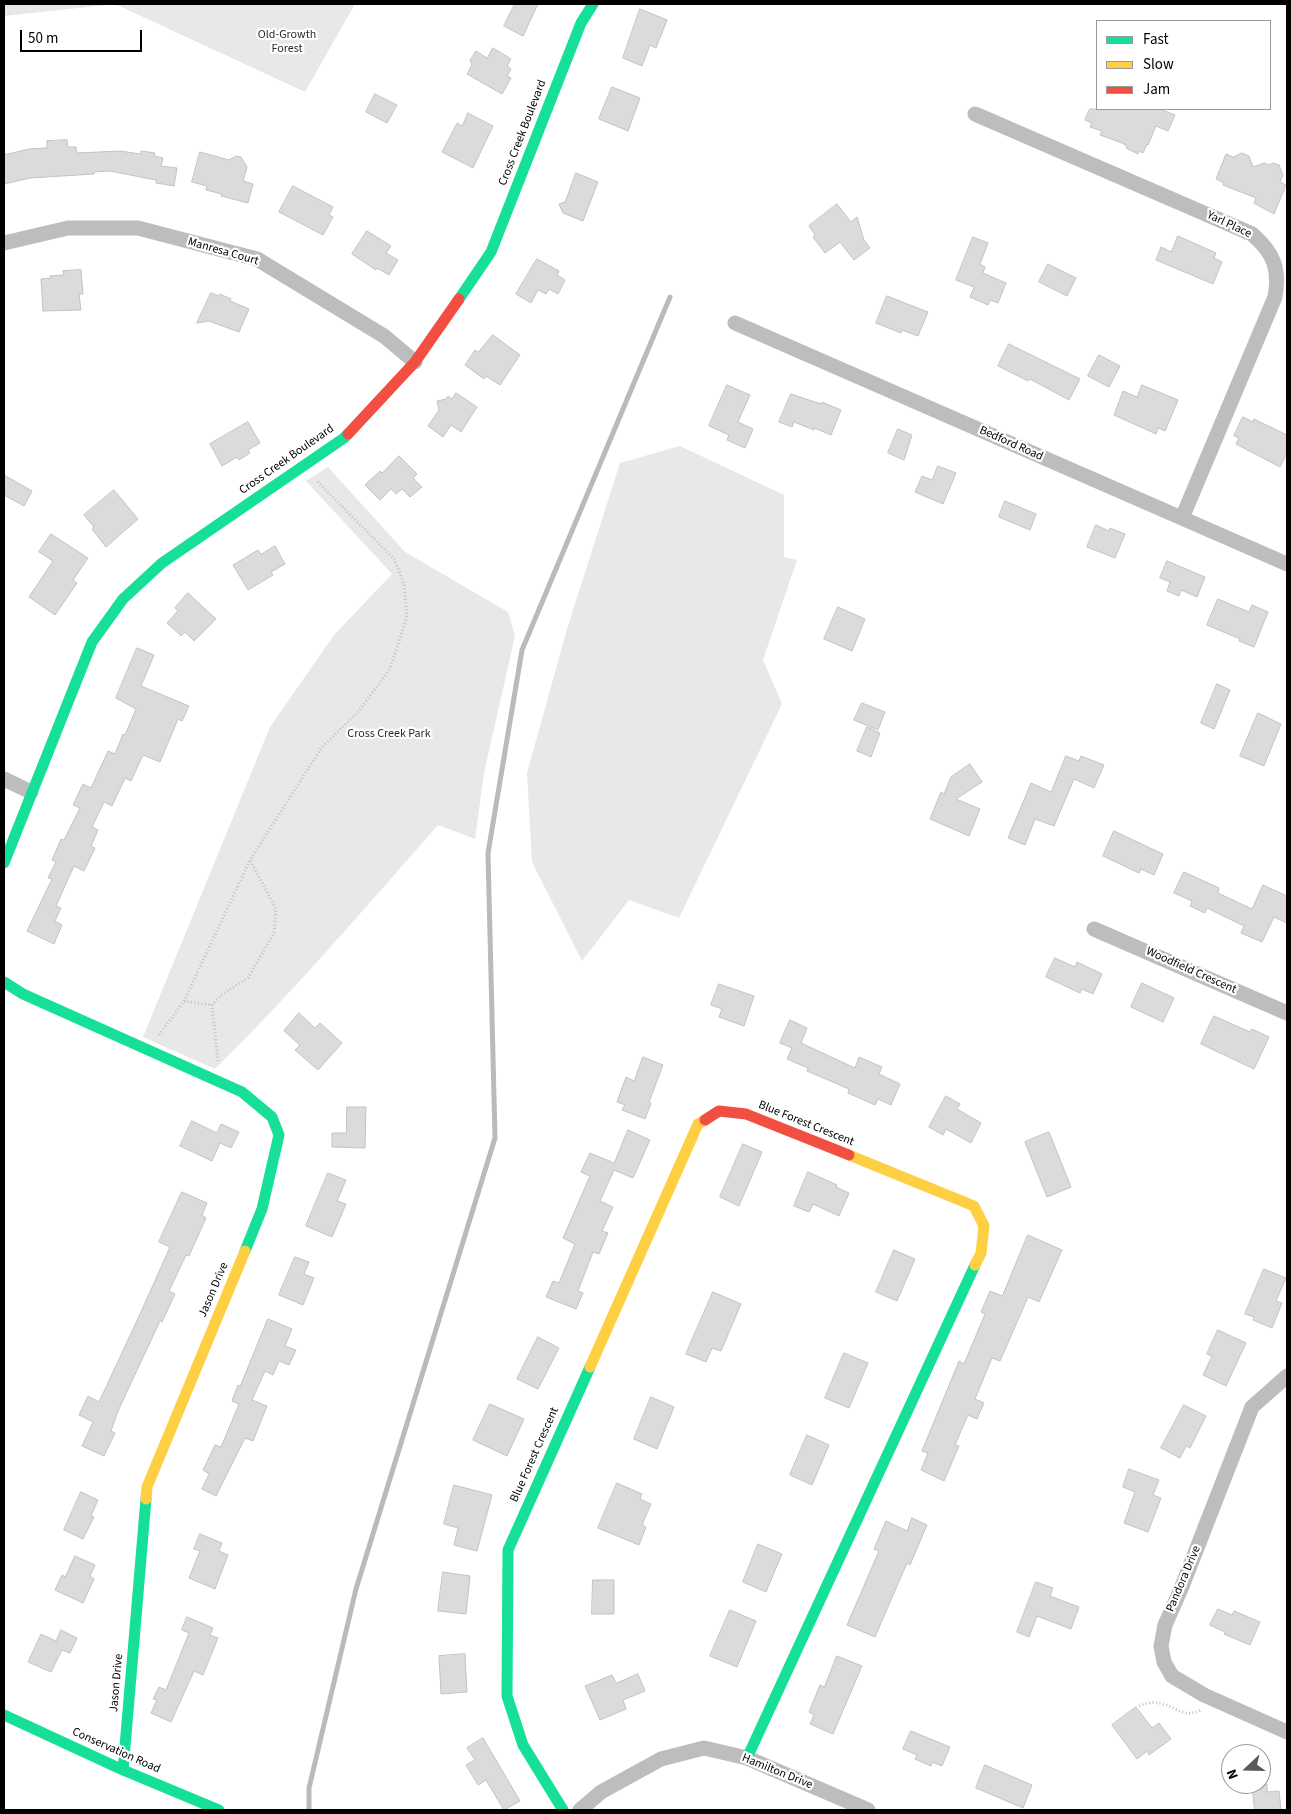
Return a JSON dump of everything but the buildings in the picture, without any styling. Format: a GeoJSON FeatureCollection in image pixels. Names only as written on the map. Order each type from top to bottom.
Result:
{"type":"FeatureCollection","features":[{"type":"Feature","properties":{"kind":"street","name":"Cross Creek Boulevard"},"geometry":{"type":"LineString","coordinates":[[4,863],[92,642],[123,599],[162,563],[344,438],[415,362],[491,252],[581,24],[592,4]]}},
{"type":"Feature","properties":{"kind":"street","name":"Yarl Place"},"geometry":{"type":"LineString","coordinates":[[975,114],[1252,234],[1271,255],[1278,283],[1275,297],[1182,518]]}},
{"type":"Feature","properties":{"kind":"street","name":"Manresa Court"},"geometry":{"type":"LineString","coordinates":[[4,243],[68,228],[138,228],[257,259],[384,336],[415,362]]}},
{"type":"Feature","properties":{"kind":"street","name":"Bedford Road"},"geometry":{"type":"LineString","coordinates":[[734,323],[1287,564]]}},
{"type":"Feature","properties":{"kind":"street"},"geometry":{"type":"LineString","coordinates":[[4,780],[31,792]]}},
{"type":"Feature","properties":{"kind":"street","name":"Woodfield Crescent"},"geometry":{"type":"LineString","coordinates":[[1094,929],[1287,1013]]}},
{"type":"Feature","properties":{"kind":"street","name":"Jason Drive"},"geometry":{"type":"LineString","coordinates":[[4,982],[23,994],[242,1092],[272,1117],[279,1135],[262,1209],[147,1487],[123,1770]]}},
{"type":"Feature","properties":{"kind":"street","name":"Blue Forest Crescent"},"geometry":{"type":"LineString","coordinates":[[563,1810],[523,1745],[507,1696],[508,1550],[698,1124],[719,1111],[746,1114],[974,1206],[984,1226],[981,1253],[747,1758]]}},
{"type":"Feature","properties":{"kind":"street","name":"Pandora Drive"},"geometry":{"type":"LineString","coordinates":[[1287,1376],[1252,1407],[1181,1589],[1165,1625],[1161,1646],[1164,1662],[1172,1676],[1210,1698],[1287,1732]]}},
{"type":"Feature","properties":{"kind":"street","name":"Conservation Road"},"geometry":{"type":"LineString","coordinates":[[4,1715],[123,1770],[219,1810]]}},
{"type":"Feature","properties":{"kind":"street","name":"Hamilton Drive"},"geometry":{"type":"LineString","coordinates":[[580,1810],[601,1792],[661,1759],[704,1748],[747,1758],[868,1810]]}},
{"type":"Feature","properties":{"kind":"path"},"geometry":{"type":"LineString","coordinates":[[148,1050],[184,1001],[250,860],[322,747],[358,712],[390,669],[408,616],[404,586],[395,560],[303,466]]}},
{"type":"Feature","properties":{"kind":"path"},"geometry":{"type":"LineString","coordinates":[[184,1001],[212,1004],[248,978],[274,933],[276,909],[250,860]]}},
{"type":"Feature","properties":{"kind":"path"},"geometry":{"type":"LineString","coordinates":[[212,1004],[220,1082]]}},
{"type":"Feature","properties":{"kind":"path"},"geometry":{"type":"LineString","coordinates":[[1139,1706],[1155,1702],[1190,1714],[1201,1709],[1210,1698]]}},
{"type":"Feature","properties":{"kind":"green space"},"geometry":{"type":"Polygon","coordinates":[[[4,4],[115,4],[4,16],[4,4]]]}},
{"type":"Feature","properties":{"kind":"green space","name":"Old-Growth Forest"},"geometry":{"type":"Polygon","coordinates":[[[115,4],[355,4],[305,92],[115,4]]]}},
{"type":"Feature","properties":{"kind":"green space"},"geometry":{"type":"Polygon","coordinates":[[[680,446],[784,495],[784,557],[797,560],[763,660],[782,704],[679,918],[629,900],[582,961],[532,862],[527,773],[567,629],[620,463],[680,446]]]}},
{"type":"Feature","properties":{"kind":"green space","name":"Cross Creek Park"},"geometry":{"type":"Polygon","coordinates":[[[328,467],[405,552],[508,612],[515,636],[484,773],[475,839],[438,825],[301,979],[215,1069],[143,1037],[270,727],[334,635],[392,574],[306,481],[328,467]]]}},
{"type":"Feature","properties":{"kind":"waterway"},"geometry":{"type":"LineString","coordinates":[[309,1810],[309,1788],[356,1589],[495,1138],[488,853],[522,650],[670,297]]}},
{"type":"Feature","properties":{"kind":"traffic: fast"},"geometry":{"type":"LineString","coordinates":[[459,299],[491,252],[581,23],[593,4]]}},
{"type":"Feature","properties":{"kind":"traffic: fast"},"geometry":{"type":"LineString","coordinates":[[4,863],[92,642],[123,599],[162,563],[348,434]]}},
{"type":"Feature","properties":{"kind":"traffic: fast"},"geometry":{"type":"LineString","coordinates":[[4,982],[23,994],[242,1092],[272,1117],[279,1135],[262,1209],[245,1251]]}},
{"type":"Feature","properties":{"kind":"traffic: fast"},"geometry":{"type":"LineString","coordinates":[[747,1758],[975,1265]]}},
{"type":"Feature","properties":{"kind":"traffic: fast"},"geometry":{"type":"LineString","coordinates":[[563,1810],[523,1745],[507,1696],[508,1550],[590,1367]]}},
{"type":"Feature","properties":{"kind":"traffic: fast"},"geometry":{"type":"LineString","coordinates":[[123,1770],[146,1499]]}},
{"type":"Feature","properties":{"kind":"traffic: fast"},"geometry":{"type":"LineString","coordinates":[[4,1715],[123,1770],[219,1810]]}},
{"type":"Feature","properties":{"kind":"traffic: slow"},"geometry":{"type":"LineString","coordinates":[[590,1367],[698,1124],[705,1120]]}},
{"type":"Feature","properties":{"kind":"traffic: slow"},"geometry":{"type":"LineString","coordinates":[[849,1155],[974,1206],[984,1226],[981,1253],[975,1265]]}},
{"type":"Feature","properties":{"kind":"traffic: slow"},"geometry":{"type":"LineString","coordinates":[[146,1499],[147,1487],[245,1251]]}},
{"type":"Feature","properties":{"kind":"traffic: jam"},"geometry":{"type":"LineString","coordinates":[[348,434],[415,362],[459,299]]}},
{"type":"Feature","properties":{"kind":"traffic: jam"},"geometry":{"type":"LineString","coordinates":[[705,1120],[719,1111],[746,1114],[849,1155]]}}]}
